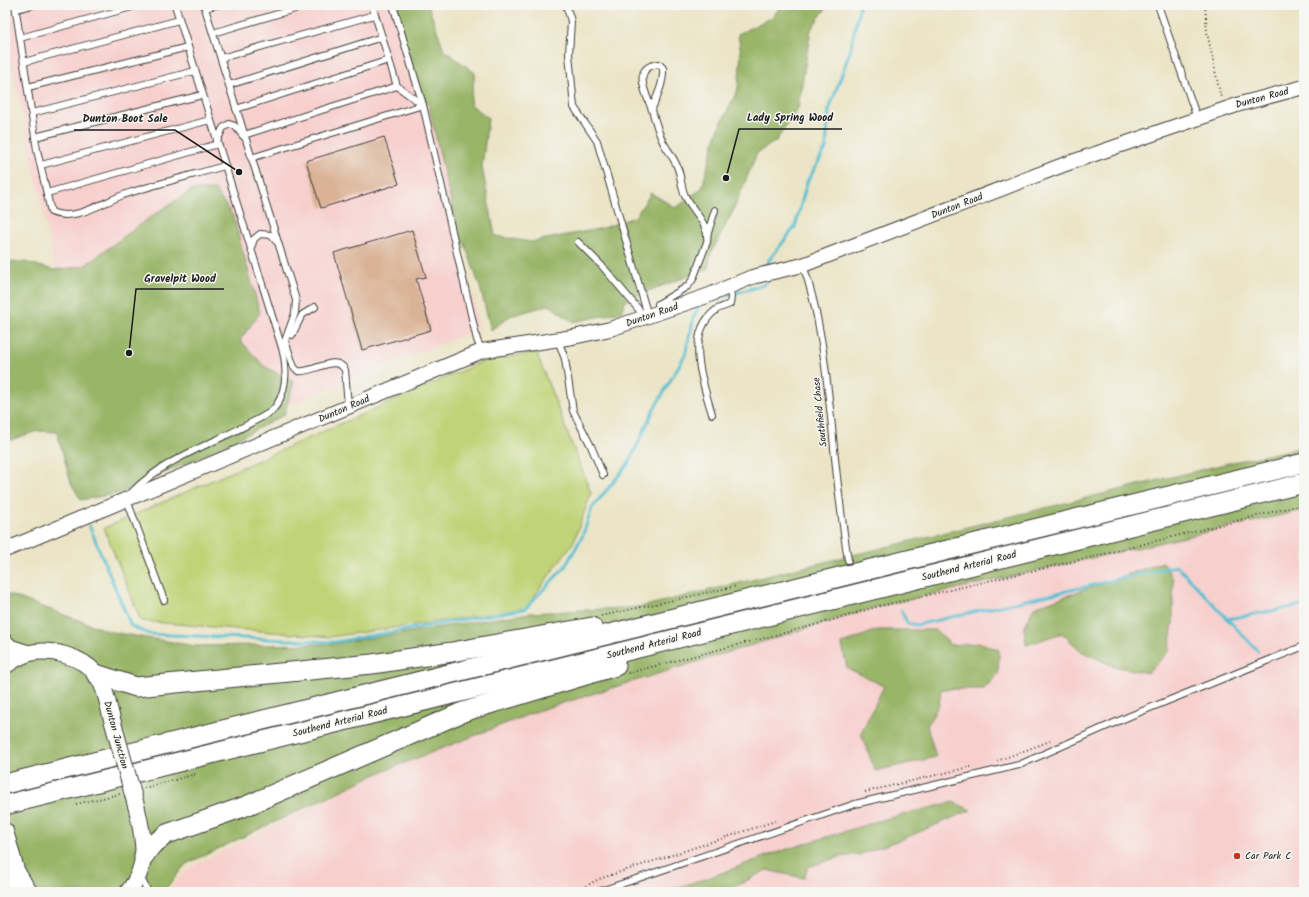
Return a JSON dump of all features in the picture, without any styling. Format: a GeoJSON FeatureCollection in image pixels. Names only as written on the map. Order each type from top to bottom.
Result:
{"type":"FeatureCollection","features":[{"type":"Feature","properties":{"kind":"highway","name":"Southend Arterial Road"},"geometry":{"type":"LineString","coordinates":[[5,784],[850,567],[1304,463]]}},
{"type":"Feature","properties":{"kind":"highway","name":"Southend Arterial Road"},"geometry":{"type":"LineString","coordinates":[[5,805],[1304,483]]}},
{"type":"Feature","properties":{"kind":"highway"},"geometry":{"type":"LineString","coordinates":[[96,674],[136,687],[372,664],[452,652],[610,624],[850,567]]}},
{"type":"Feature","properties":{"kind":"highway"},"geometry":{"type":"LineString","coordinates":[[144,856],[151,846],[167,834],[254,803],[463,712],[646,657],[793,610]]}},
{"type":"Feature","properties":{"kind":"highway"},"geometry":{"type":"LineString","coordinates":[[5,878],[28,891]]}},
{"type":"Feature","properties":{"kind":"main road","name":"Dunton Junction"},"geometry":{"type":"LineString","coordinates":[[5,666],[30,653],[48,652],[67,656],[85,664],[96,674],[104,691],[143,834],[144,856],[140,874],[128,892]]}},
{"type":"Feature","properties":{"kind":"main road"},"geometry":{"type":"LineString","coordinates":[[5,831],[16,870],[28,891]]}},
{"type":"Feature","properties":{"kind":"street","name":"Dunton Road"},"geometry":{"type":"LineString","coordinates":[[5,550],[349,408],[482,351],[558,340],[610,329],[729,287],[752,277],[803,265],[1063,165],[1197,118],[1223,109],[1304,87]]}},
{"type":"Feature","properties":{"kind":"street"},"geometry":{"type":"LineString","coordinates":[[5,641],[11,647],[30,653]]}},
{"type":"Feature","properties":{"kind":"lane"},"geometry":{"type":"LineString","coordinates":[[32,5],[15,7],[35,137],[51,212],[60,216],[89,210],[127,193],[224,166]]}},
{"type":"Feature","properties":{"kind":"lane"},"geometry":{"type":"LineString","coordinates":[[20,38],[138,5]]}},
{"type":"Feature","properties":{"kind":"lane"},"geometry":{"type":"LineString","coordinates":[[164,600],[126,501],[143,481],[152,475],[192,452],[262,417],[272,410],[281,398],[285,375],[284,353],[224,166],[175,5]]}},
{"type":"Feature","properties":{"kind":"lane"},"geometry":{"type":"LineString","coordinates":[[216,5],[205,7],[296,304],[295,313],[286,338],[287,347],[294,367],[298,371],[306,372],[334,363],[343,366],[345,370],[349,408]]}},
{"type":"Feature","properties":{"kind":"lane"},"geometry":{"type":"LineString","coordinates":[[213,33],[308,5]]}},
{"type":"Feature","properties":{"kind":"lane"},"geometry":{"type":"LineString","coordinates":[[372,5],[397,86],[423,105]]}},
{"type":"Feature","properties":{"kind":"lane"},"geometry":{"type":"LineString","coordinates":[[393,5],[423,105],[475,332],[482,351]]}},
{"type":"Feature","properties":{"kind":"lane"},"geometry":{"type":"LineString","coordinates":[[566,5],[570,21],[569,54],[574,107],[597,141],[651,315]]}},
{"type":"Feature","properties":{"kind":"lane"},"geometry":{"type":"LineString","coordinates":[[1158,5],[1197,118]]}},
{"type":"Feature","properties":{"kind":"lane"},"geometry":{"type":"LineString","coordinates":[[221,58],[374,15]]}},
{"type":"Feature","properties":{"kind":"lane"},"geometry":{"type":"LineString","coordinates":[[24,62],[179,20]]}},
{"type":"Feature","properties":{"kind":"lane"},"geometry":{"type":"LineString","coordinates":[[229,85],[382,37]]}},
{"type":"Feature","properties":{"kind":"lane"},"geometry":{"type":"LineString","coordinates":[[28,87],[188,47]]}},
{"type":"Feature","properties":{"kind":"lane"},"geometry":{"type":"LineString","coordinates":[[236,109],[389,60]]}},
{"type":"Feature","properties":{"kind":"lane"},"geometry":{"type":"LineString","coordinates":[[652,110],[662,88],[663,68],[659,64],[648,67],[644,73],[642,82],[644,94],[652,110],[664,142],[678,169],[685,195],[703,224],[707,236]]}},
{"type":"Feature","properties":{"kind":"lane"},"geometry":{"type":"LineString","coordinates":[[32,113],[195,71]]}},
{"type":"Feature","properties":{"kind":"lane"},"geometry":{"type":"LineString","coordinates":[[245,137],[397,86]]}},
{"type":"Feature","properties":{"kind":"lane"},"geometry":{"type":"LineString","coordinates":[[35,137],[202,94]]}},
{"type":"Feature","properties":{"kind":"lane"},"geometry":{"type":"LineString","coordinates":[[252,158],[423,105]]}},
{"type":"Feature","properties":{"kind":"lane"},"geometry":{"type":"LineString","coordinates":[[41,165],[210,120]]}},
{"type":"Feature","properties":{"kind":"lane"},"geometry":{"type":"LineString","coordinates":[[217,142],[222,128],[229,124],[234,126],[245,137]]}},
{"type":"Feature","properties":{"kind":"lane"},"geometry":{"type":"LineString","coordinates":[[47,193],[217,142]]}},
{"type":"Feature","properties":{"kind":"lane"},"geometry":{"type":"LineString","coordinates":[[651,315],[658,304],[688,286],[693,279],[707,242],[707,236],[714,210]]}},
{"type":"Feature","properties":{"kind":"lane"},"geometry":{"type":"LineString","coordinates":[[251,248],[254,239],[260,234],[271,235],[278,245]]}},
{"type":"Feature","properties":{"kind":"lane"},"geometry":{"type":"LineString","coordinates":[[578,242],[651,315]]}},
{"type":"Feature","properties":{"kind":"lane","name":"Southfield Chase"},"geometry":{"type":"LineString","coordinates":[[803,265],[812,292],[822,337],[840,506],[850,567]]}},
{"type":"Feature","properties":{"kind":"lane"},"geometry":{"type":"LineString","coordinates":[[712,414],[698,362],[698,351],[704,323],[716,310],[730,304],[731,297],[729,287]]}},
{"type":"Feature","properties":{"kind":"lane"},"geometry":{"type":"LineString","coordinates":[[287,347],[296,324],[302,315],[315,307]]}},
{"type":"Feature","properties":{"kind":"lane"},"geometry":{"type":"LineString","coordinates":[[558,340],[565,359],[573,411],[591,446],[602,475]]}},
{"type":"Feature","properties":{"kind":"lane"},"geometry":{"type":"LineString","coordinates":[[598,892],[855,804],[1019,765],[1130,716],[1304,646]]}},
{"type":"Feature","properties":{"kind":"lane"},"geometry":{"type":"LineString","coordinates":[[140,874],[148,892]]}},
{"type":"Feature","properties":{"kind":"path"},"geometry":{"type":"LineString","coordinates":[[1205,5],[1211,57],[1223,109]]}},
{"type":"Feature","properties":{"kind":"path"},"geometry":{"type":"LineString","coordinates":[[621,675],[830,621],[876,607],[1088,558],[1304,504]]}},
{"type":"Feature","properties":{"kind":"path"},"geometry":{"type":"LineString","coordinates":[[997,761],[1055,739]]}},
{"type":"Feature","properties":{"kind":"path"},"geometry":{"type":"LineString","coordinates":[[859,794],[981,764]]}},
{"type":"Feature","properties":{"kind":"path"},"geometry":{"type":"LineString","coordinates":[[575,892],[599,880],[775,821]]}},
{"type":"Feature","properties":{"kind":"shaded area"},"geometry":{"type":"Polygon","coordinates":[[[5,5],[405,5],[480,328],[116,474],[54,262],[5,34],[5,5]]]}},
{"type":"Feature","properties":{"kind":"shaded area"},"geometry":{"type":"Polygon","coordinates":[[[1304,507],[1304,892],[167,892],[187,869],[374,775],[540,710],[871,608],[1304,507]]]}},
{"type":"Feature","properties":{"kind":"green space"},"geometry":{"type":"Polygon","coordinates":[[[394,5],[428,5],[444,50],[475,73],[470,104],[488,118],[482,167],[495,236],[531,242],[603,228],[635,217],[651,193],[676,208],[702,188],[717,132],[738,89],[741,53],[738,34],[773,17],[781,5],[828,5],[811,29],[798,108],[776,141],[757,153],[733,211],[711,253],[708,269],[625,301],[621,312],[573,322],[549,305],[510,316],[491,330],[480,287],[465,244],[460,241],[428,103],[420,96],[394,5]]]}},
{"type":"Feature","properties":{"kind":"green space"},"geometry":{"type":"Polygon","coordinates":[[[192,190],[215,190],[233,216],[260,313],[240,340],[264,366],[294,382],[284,415],[228,444],[121,493],[81,500],[71,483],[57,432],[37,431],[5,442],[5,262],[25,262],[54,270],[84,266],[152,216],[192,190]]]}},
{"type":"Feature","properties":{"kind":"green space"},"geometry":{"type":"Polygon","coordinates":[[[536,352],[591,493],[574,541],[525,609],[330,637],[141,621],[104,528],[481,362],[536,352]]]}},
{"type":"Feature","properties":{"kind":"green space"},"geometry":{"type":"Polygon","coordinates":[[[1304,447],[1304,510],[876,607],[540,710],[374,775],[186,864],[163,892],[5,892],[5,596],[10,595],[111,632],[196,646],[331,644],[530,613],[641,607],[1233,462],[1304,447]]]}},
{"type":"Feature","properties":{"kind":"green space"},"geometry":{"type":"Polygon","coordinates":[[[1163,562],[1173,579],[1173,623],[1169,651],[1148,673],[1113,666],[1081,651],[1062,633],[1026,645],[1024,628],[1034,607],[1163,562]]]}},
{"type":"Feature","properties":{"kind":"green space"},"geometry":{"type":"Polygon","coordinates":[[[877,630],[936,630],[951,645],[981,643],[999,650],[998,674],[984,689],[941,689],[939,704],[927,726],[936,757],[875,771],[861,733],[884,686],[847,668],[842,644],[877,630]]]}},
{"type":"Feature","properties":{"kind":"green space"},"geometry":{"type":"Polygon","coordinates":[[[953,802],[971,810],[905,838],[858,855],[839,857],[808,867],[804,878],[766,870],[726,892],[662,892],[708,878],[772,854],[878,821],[953,802]]]}},
{"type":"Feature","properties":{"kind":"building"},"geometry":{"type":"Polygon","coordinates":[[[384,137],[399,184],[321,208],[306,161],[384,137]]]}},
{"type":"Feature","properties":{"kind":"building"},"geometry":{"type":"Polygon","coordinates":[[[412,230],[426,277],[416,279],[431,330],[362,350],[334,253],[412,230]]]}},
{"type":"Feature","properties":{"kind":"waterway"},"geometry":{"type":"LineString","coordinates":[[767,265],[769,260],[795,227],[807,182],[826,148],[829,110],[850,51],[860,5]]}},
{"type":"Feature","properties":{"kind":"waterway"},"geometry":{"type":"LineString","coordinates":[[718,298],[764,285],[769,278]]}},
{"type":"Feature","properties":{"kind":"waterway"},"geometry":{"type":"LineString","coordinates":[[89,525],[131,626],[149,634],[334,642],[525,609],[565,567],[582,537],[592,508],[629,463],[653,411],[685,355],[694,316],[701,303]]}},
{"type":"Feature","properties":{"kind":"waterway"},"geometry":{"type":"LineString","coordinates":[[901,610],[907,623],[916,625],[1177,566],[1258,651]]}},
{"type":"Feature","properties":{"kind":"waterway"},"geometry":{"type":"LineString","coordinates":[[1227,619],[1304,605]]}},
{"type":"Feature","properties":{"kind":"place","name":"Dunton Boot Sale"},"geometry":{"type":"Point","coordinates":[239,172]}},
{"type":"Feature","properties":{"kind":"place","name":"Lady Spring Wood"},"geometry":{"type":"Point","coordinates":[726,178]}},
{"type":"Feature","properties":{"kind":"place","name":"Gravelpit Wood"},"geometry":{"type":"Point","coordinates":[129,353]}},
{"type":"Feature","properties":{"kind":"place","name":"Car Park C"},"geometry":{"type":"Point","coordinates":[1237,856]}}]}
